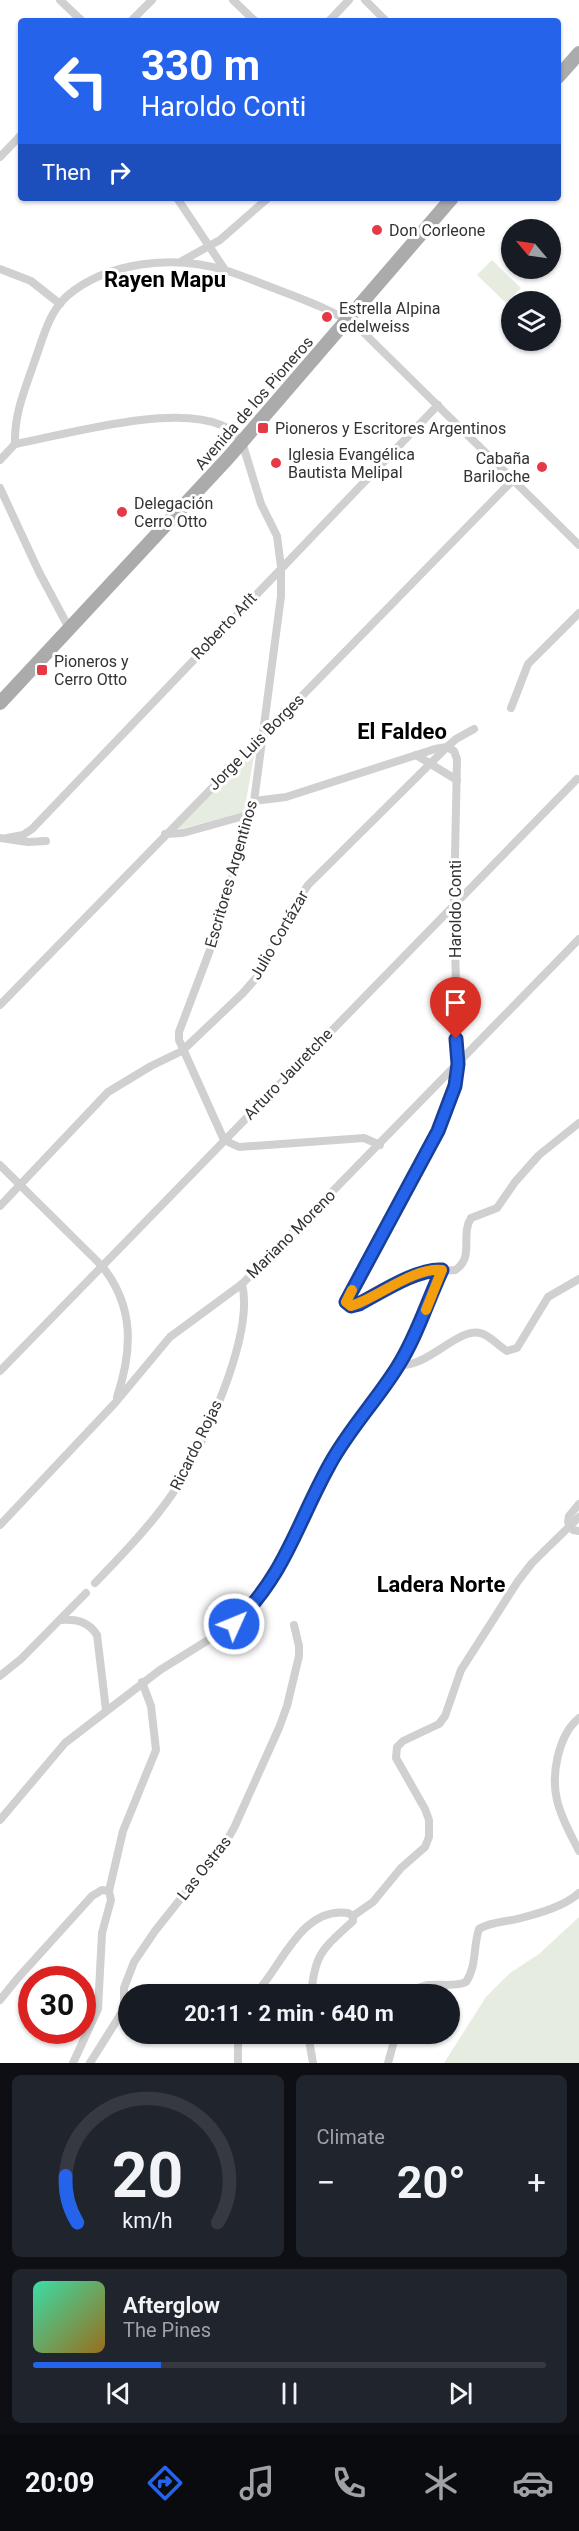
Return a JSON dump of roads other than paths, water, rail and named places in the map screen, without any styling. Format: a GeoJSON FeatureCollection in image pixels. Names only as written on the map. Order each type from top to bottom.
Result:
{"type":"FeatureCollection","features":[{"type":"Feature","properties":{"kind":"main road"},"geometry":{"type":"LineString","coordinates":[[561,74],[579,53]]}},
{"type":"Feature","properties":{"kind":"main road","name":"Avenida de los Pioneros"},"geometry":{"type":"LineString","coordinates":[[0,703],[242,442],[449,201]]}},
{"type":"Feature","properties":{"kind":"street"},"geometry":{"type":"LineString","coordinates":[[60,0],[79,18]]}},
{"type":"Feature","properties":{"kind":"street"},"geometry":{"type":"LineString","coordinates":[[134,18],[152,0]]}},
{"type":"Feature","properties":{"kind":"street"},"geometry":{"type":"LineString","coordinates":[[233,0],[252,18]]}},
{"type":"Feature","properties":{"kind":"street"},"geometry":{"type":"LineString","coordinates":[[332,18],[349,0]]}},
{"type":"Feature","properties":{"kind":"street"},"geometry":{"type":"LineString","coordinates":[[365,0],[383,18]]}},
{"type":"Feature","properties":{"kind":"street"},"geometry":{"type":"LineString","coordinates":[[0,157],[18,138]]}},
{"type":"Feature","properties":{"kind":"street"},"geometry":{"type":"LineString","coordinates":[[179,201],[225,270]]}},
{"type":"Feature","properties":{"kind":"street"},"geometry":{"type":"LineString","coordinates":[[182,261],[210,248],[265,201]]}},
{"type":"Feature","properties":{"kind":"street"},"geometry":{"type":"LineString","coordinates":[[15,444],[17,413],[49,321],[68,295],[89,281],[115,270],[182,261],[225,270],[307,301],[348,320],[359,328],[579,545]]}},
{"type":"Feature","properties":{"kind":"street"},"geometry":{"type":"LineString","coordinates":[[0,269],[31,281],[60,304]]}},
{"type":"Feature","properties":{"kind":"street","name":"Roberto Arlt"},"geometry":{"type":"LineString","coordinates":[[3,838],[23,835],[32,829],[438,405]]}},
{"type":"Feature","properties":{"kind":"street"},"geometry":{"type":"LineString","coordinates":[[0,460],[15,444],[128,423],[181,418],[220,424],[236,434],[242,442]]}},
{"type":"Feature","properties":{"kind":"street","name":"Escritores Argentinos"},"geometry":{"type":"LineString","coordinates":[[224,1140],[182,1051],[179,1032],[210,950],[251,814],[264,734],[281,596],[281,567],[277,536],[261,504],[242,442]]}},
{"type":"Feature","properties":{"kind":"street","name":"Jorge Luis Borges"},"geometry":{"type":"LineString","coordinates":[[0,1005],[513,480]]}},
{"type":"Feature","properties":{"kind":"street"},"geometry":{"type":"LineString","coordinates":[[0,488],[39,572],[70,630]]}},
{"type":"Feature","properties":{"kind":"street"},"geometry":{"type":"LineString","coordinates":[[511,708],[528,664],[579,613]]}},
{"type":"Feature","properties":{"kind":"street","name":"Julio Cortázar"},"geometry":{"type":"LineString","coordinates":[[0,1206],[108,1092],[151,1066],[182,1051],[257,977],[288,913],[308,885],[447,747],[474,729]]}},
{"type":"Feature","properties":{"kind":"street"},"geometry":{"type":"LineString","coordinates":[[254,801],[286,797],[447,747]]}},
{"type":"Feature","properties":{"kind":"street","name":"Haroldo Conti"},"geometry":{"type":"LineString","coordinates":[[442,1270],[432,1270],[407,1280],[359,1304],[351,1306],[346,1302],[438,1131],[455,1086],[458,1064],[454,906],[457,759],[454,752],[447,747]]}},
{"type":"Feature","properties":{"kind":"street"},"geometry":{"type":"LineString","coordinates":[[416,755],[457,780]]}},
{"type":"Feature","properties":{"kind":"street","name":"Arturo Jauretche"},"geometry":{"type":"LineString","coordinates":[[0,1371],[577,778]]}},
{"type":"Feature","properties":{"kind":"street"},"geometry":{"type":"LineString","coordinates":[[165,834],[183,832],[251,814]]}},
{"type":"Feature","properties":{"kind":"street"},"geometry":{"type":"LineString","coordinates":[[3,838],[28,842],[46,841]]}},
{"type":"Feature","properties":{"kind":"street","name":"Mariano Moreno"},"geometry":{"type":"LineString","coordinates":[[0,1525],[115,1403],[170,1337],[242,1284],[579,939]]}},
{"type":"Feature","properties":{"kind":"street"},"geometry":{"type":"LineString","coordinates":[[0,1820],[65,1743],[142,1682],[234,1624],[263,1594],[293,1544],[309,1505],[334,1457],[399,1365],[442,1270],[455,1270],[464,1261],[467,1249],[466,1231],[471,1218],[497,1208],[515,1182],[539,1155],[579,1123]]}},
{"type":"Feature","properties":{"kind":"street"},"geometry":{"type":"LineString","coordinates":[[224,1140],[239,1147],[364,1138],[380,1145]]}},
{"type":"Feature","properties":{"kind":"street"},"geometry":{"type":"LineString","coordinates":[[0,1165],[102,1266],[121,1294],[128,1331],[127,1360],[115,1403]]}},
{"type":"Feature","properties":{"kind":"street"},"geometry":{"type":"LineString","coordinates":[[399,1365],[406,1366],[421,1361],[466,1335],[477,1332],[507,1351],[517,1348],[548,1297],[579,1280]]}},
{"type":"Feature","properties":{"kind":"street","name":"Ricardo Rojas"},"geometry":{"type":"LineString","coordinates":[[95,1582],[174,1492],[196,1451],[232,1368],[245,1305],[242,1284]]}},
{"type":"Feature","properties":{"kind":"street"},"geometry":{"type":"LineString","coordinates":[[579,1504],[569,1515],[569,1526],[579,1531]]}},
{"type":"Feature","properties":{"kind":"street"},"geometry":{"type":"LineString","coordinates":[[312,1984],[320,1953],[336,1934],[352,1921],[353,1916],[373,1902],[401,1868],[425,1847],[429,1837],[429,1820],[396,1758],[397,1747],[406,1739],[439,1724],[446,1716],[461,1670],[512,1590],[532,1563],[579,1516]]}},
{"type":"Feature","properties":{"kind":"street"},"geometry":{"type":"LineString","coordinates":[[0,1676],[86,1593]]}},
{"type":"Feature","properties":{"kind":"street"},"geometry":{"type":"LineString","coordinates":[[60,1620],[78,1620],[93,1628],[97,1635],[106,1710]]}},
{"type":"Feature","properties":{"kind":"street","name":"Las Ostras"},"geometry":{"type":"LineString","coordinates":[[90,2063],[124,2009],[124,1988],[134,1962],[155,1930],[218,1855],[238,1818],[287,1706],[299,1656],[294,1625]]}},
{"type":"Feature","properties":{"kind":"street"},"geometry":{"type":"LineString","coordinates":[[73,2063],[98,2009],[102,1933],[111,1900],[109,1891],[123,1831],[156,1750],[151,1706],[142,1682]]}},
{"type":"Feature","properties":{"kind":"street"},"geometry":{"type":"LineString","coordinates":[[579,1718],[567,1733],[559,1753],[556,1786],[556,1800],[579,1851]]}},
{"type":"Feature","properties":{"kind":"street"},"geometry":{"type":"LineString","coordinates":[[0,2000],[92,1896],[102,1890],[109,1891]]}},
{"type":"Feature","properties":{"kind":"street"},"geometry":{"type":"LineString","coordinates":[[459,1984],[466,1982],[474,1961],[479,1929],[487,1924],[521,1918],[557,1905],[579,1893]]}},
{"type":"Feature","properties":{"kind":"street"},"geometry":{"type":"LineString","coordinates":[[263,1984],[291,1942],[309,1927],[326,1915],[343,1912],[353,1916]]}},
{"type":"Feature","properties":{"kind":"street"},"geometry":{"type":"LineString","coordinates":[[238,2044],[238,2063]]}},
{"type":"Feature","properties":{"kind":"street"},"geometry":{"type":"LineString","coordinates":[[310,2044],[314,2063]]}},
{"type":"Feature","properties":{"kind":"street"},"geometry":{"type":"LineString","coordinates":[[388,2063],[393,2044]]}},
{"type":"Feature","properties":{"kind":"place","name":"Don Corleone"},"geometry":{"type":"Point","coordinates":[377,230]}},
{"type":"Feature","properties":{"kind":"place","name":"Estrella Alpina edelweiss"},"geometry":{"type":"Point","coordinates":[327,317]}},
{"type":"Feature","properties":{"kind":"place","name":"Pioneros y Escritores Argentinos"},"geometry":{"type":"Point","coordinates":[263,428]}},
{"type":"Feature","properties":{"kind":"place","name":"Iglesia Evangélica Bautista Melipal"},"geometry":{"type":"Point","coordinates":[276,463]}},
{"type":"Feature","properties":{"kind":"place","name":"Cabaña Bariloche"},"geometry":{"type":"Point","coordinates":[542,467]}},
{"type":"Feature","properties":{"kind":"place","name":"Delegación Cerro Otto"},"geometry":{"type":"Point","coordinates":[122,512]}},
{"type":"Feature","properties":{"kind":"place","name":"Pioneros y Cerro Otto"},"geometry":{"type":"Point","coordinates":[42,670]}},
{"type":"Feature","properties":{"kind":"district","name":"Rayen Mapu"},"geometry":{"type":"Point","coordinates":[165,279]}},
{"type":"Feature","properties":{"kind":"district","name":"El Faldeo"},"geometry":{"type":"Point","coordinates":[402,731]}},
{"type":"Feature","properties":{"kind":"district","name":"Ladera Norte"},"geometry":{"type":"Point","coordinates":[441,1584]}}]}
